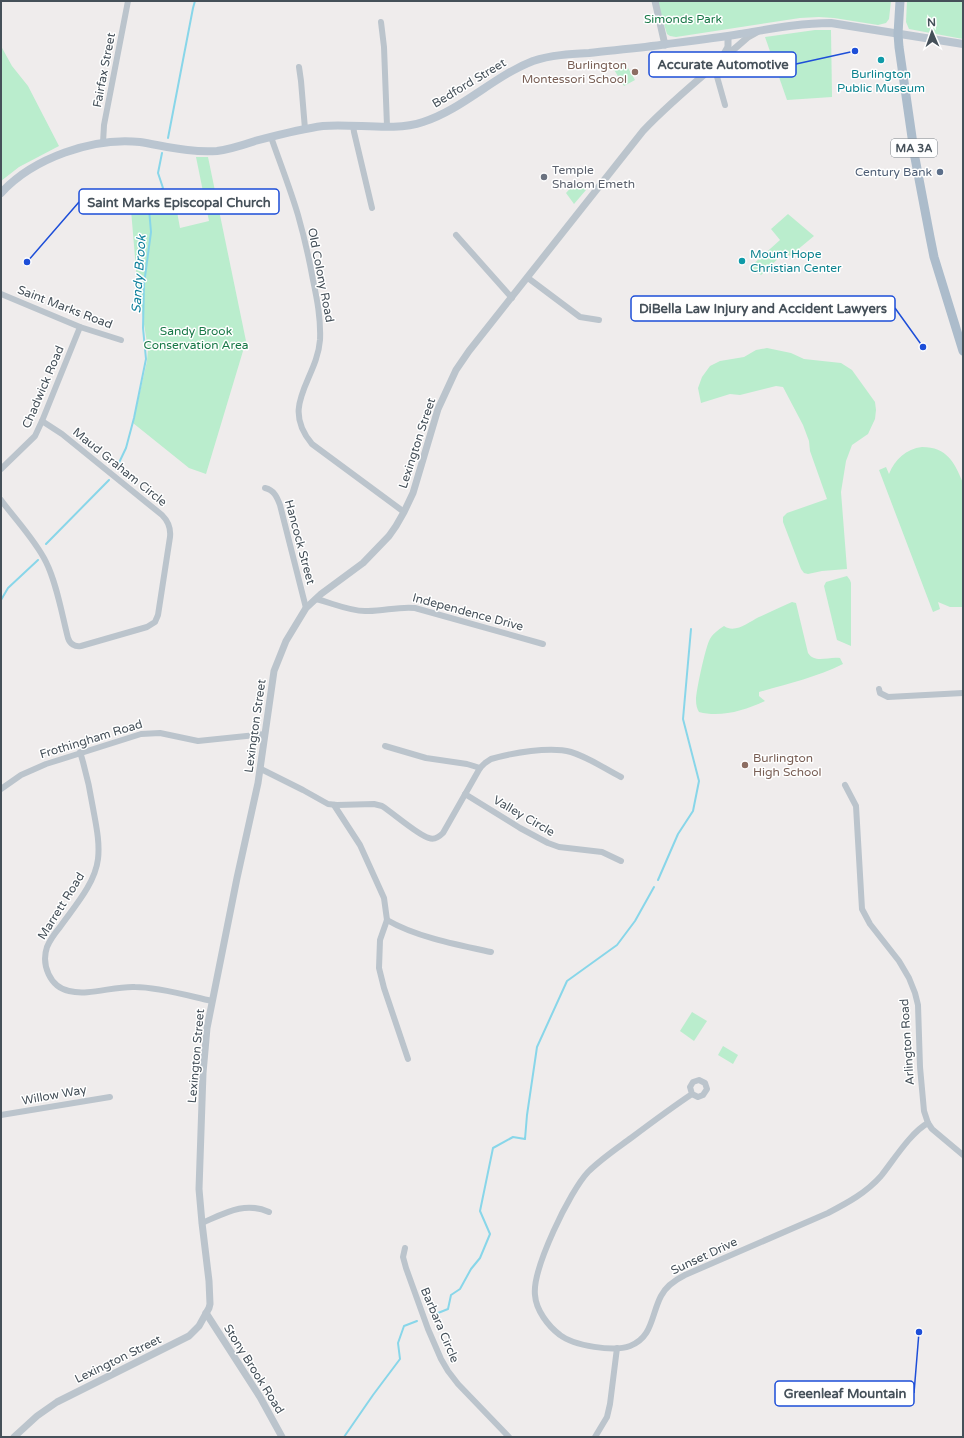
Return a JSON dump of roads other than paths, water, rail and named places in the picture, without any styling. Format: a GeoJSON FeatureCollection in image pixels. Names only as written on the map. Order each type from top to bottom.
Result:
{"type":"FeatureCollection","features":[{"type":"Feature","properties":{"kind":"main road","name":"MA 3A"},"geometry":{"type":"LineString","coordinates":[[900,1],[898,34],[915,158],[928,231],[934,257],[963,351]]}},
{"type":"Feature","properties":{"kind":"main road","name":"Bedford Street"},"geometry":{"type":"LineString","coordinates":[[1,193],[27,171],[45,161],[76,149],[103,143],[119,141],[139,142],[191,150],[216,151],[322,126],[410,126],[428,120],[471,98],[521,66],[536,60],[564,55],[665,45],[804,24],[831,23],[963,44]]}},
{"type":"Feature","properties":{"kind":"street","name":"Fairfax Street"},"geometry":{"type":"LineString","coordinates":[[103,143],[104,125],[128,1]]}},
{"type":"Feature","properties":{"kind":"street"},"geometry":{"type":"LineString","coordinates":[[655,1],[665,45]]}},
{"type":"Feature","properties":{"kind":"street"},"geometry":{"type":"LineString","coordinates":[[381,22],[384,47],[387,126]]}},
{"type":"Feature","properties":{"kind":"street","name":"Lexington Street"},"geometry":{"type":"LineString","coordinates":[[14,1437],[37,1416],[57,1402],[189,1336],[199,1326],[209,1308],[210,1294],[199,1189],[203,1073],[207,1028],[261,769],[272,682],[276,664],[292,630],[306,608],[356,569],[389,536],[404,512],[417,481],[438,409],[448,386],[462,361],[639,136],[668,106],[748,37],[760,30]]}},
{"type":"Feature","properties":{"kind":"street","name":"Lexington Street"},"geometry":{"type":"LineString","coordinates":[[720,61],[728,48],[728,36]]}},
{"type":"Feature","properties":{"kind":"street"},"geometry":{"type":"LineString","coordinates":[[714,66],[725,105]]}},
{"type":"Feature","properties":{"kind":"street"},"geometry":{"type":"LineString","coordinates":[[299,68],[302,81],[305,129]]}},
{"type":"Feature","properties":{"kind":"street"},"geometry":{"type":"LineString","coordinates":[[353,125],[372,208]]}},
{"type":"Feature","properties":{"kind":"street","name":"Old Colony Road"},"geometry":{"type":"LineString","coordinates":[[271,137],[298,214],[318,310],[320,330],[319,347],[300,399],[298,412],[299,422],[305,436],[316,448],[404,512]]}},
{"type":"Feature","properties":{"kind":"street"},"geometry":{"type":"LineString","coordinates":[[456,235],[512,298]]}},
{"type":"Feature","properties":{"kind":"street"},"geometry":{"type":"LineString","coordinates":[[528,278],[580,317],[599,320]]}},
{"type":"Feature","properties":{"kind":"street","name":"Saint Marks Road"},"geometry":{"type":"LineString","coordinates":[[1,294],[80,327],[121,340]]}},
{"type":"Feature","properties":{"kind":"street","name":"Chadwick Road"},"geometry":{"type":"LineString","coordinates":[[1,468],[35,436],[80,327]]}},
{"type":"Feature","properties":{"kind":"street","name":"Maud Graham Circle"},"geometry":{"type":"LineString","coordinates":[[1,500],[47,562],[71,644],[81,646],[147,627],[155,622],[158,615],[171,535],[170,527],[167,521],[162,515],[62,434],[42,421]]}},
{"type":"Feature","properties":{"kind":"street","name":"Hancock Street"},"geometry":{"type":"LineString","coordinates":[[265,488],[273,492],[278,498],[306,608]]}},
{"type":"Feature","properties":{"kind":"street","name":"Independence Drive"},"geometry":{"type":"LineString","coordinates":[[316,599],[360,611],[404,607],[415,608],[543,644]]}},
{"type":"Feature","properties":{"kind":"street"},"geometry":{"type":"LineString","coordinates":[[879,689],[880,693],[888,697],[963,693]]}},
{"type":"Feature","properties":{"kind":"street","name":"Frothingham Road"},"geometry":{"type":"LineString","coordinates":[[1,789],[34,768],[80,752],[141,734],[151,733],[198,740],[265,734]]}},
{"type":"Feature","properties":{"kind":"street"},"geometry":{"type":"LineString","coordinates":[[385,746],[426,758],[467,764],[480,768]]}},
{"type":"Feature","properties":{"kind":"street"},"geometry":{"type":"LineString","coordinates":[[261,769],[328,804],[374,804],[382,806],[423,836],[432,839],[443,833],[480,768],[487,761],[496,758],[551,749],[567,751],[576,754],[621,777]]}},
{"type":"Feature","properties":{"kind":"street","name":"Marrett Road"},"geometry":{"type":"LineString","coordinates":[[80,752],[87,776],[98,834],[98,860],[94,875],[87,888],[47,947],[45,957],[49,975],[53,982],[68,991],[89,991],[135,987],[157,989],[212,1001]]}},
{"type":"Feature","properties":{"kind":"street","name":"Arlington Road"},"geometry":{"type":"LineString","coordinates":[[845,785],[856,806],[862,909],[870,924],[903,968],[915,993],[918,1005],[920,1067],[924,1111],[928,1123]]}},
{"type":"Feature","properties":{"kind":"street","name":"Valley Circle"},"geometry":{"type":"LineString","coordinates":[[465,794],[520,828],[548,843],[559,847],[602,852],[621,861]]}},
{"type":"Feature","properties":{"kind":"street"},"geometry":{"type":"LineString","coordinates":[[334,805],[363,851],[384,898],[387,920],[380,940],[379,968],[384,988],[408,1059]]}},
{"type":"Feature","properties":{"kind":"street"},"geometry":{"type":"LineString","coordinates":[[387,920],[399,927],[418,933],[490,952]]}},
{"type":"Feature","properties":{"kind":"street","name":"Sunset Drive"},"geometry":{"type":"LineString","coordinates":[[692,1094],[605,1157],[582,1179],[566,1205],[538,1269],[535,1288],[536,1301],[543,1315],[558,1334],[566,1339],[575,1343],[617,1348],[634,1344],[645,1335],[651,1325],[661,1296],[676,1280],[828,1213],[848,1202],[877,1180],[915,1133],[928,1123]]}},
{"type":"Feature","properties":{"kind":"street","name":"Willow Way"},"geometry":{"type":"LineString","coordinates":[[1,1115],[110,1097]]}},
{"type":"Feature","properties":{"kind":"street"},"geometry":{"type":"LineString","coordinates":[[928,1123],[932,1129],[963,1154]]}},
{"type":"Feature","properties":{"kind":"street"},"geometry":{"type":"LineString","coordinates":[[202,1223],[233,1210],[247,1207],[260,1208],[270,1212]]}},
{"type":"Feature","properties":{"kind":"street","name":"Barbara Circle"},"geometry":{"type":"LineString","coordinates":[[405,1248],[403,1257],[406,1268],[428,1329],[441,1359],[458,1384],[508,1437]]}},
{"type":"Feature","properties":{"kind":"street","name":"Stony Brook Road"},"geometry":{"type":"LineString","coordinates":[[206,1313],[252,1384],[282,1437]]}},
{"type":"Feature","properties":{"kind":"street"},"geometry":{"type":"LineString","coordinates":[[595,1437],[607,1417],[617,1348]]}},
{"type":"Feature","properties":{"kind":"waterway","name":"Sandy Brook"},"geometry":{"type":"LineString","coordinates":[[168,138],[195,1]]}},
{"type":"Feature","properties":{"kind":"waterway","name":"Sandy Brook"},"geometry":{"type":"LineString","coordinates":[[116,469],[126,448],[134,418],[146,359],[143,328],[144,284],[151,232],[149,209],[151,198],[163,188],[158,173],[162,153]]}},
{"type":"Feature","properties":{"kind":"waterway","name":"Sandy Brook"},"geometry":{"type":"LineString","coordinates":[[46,544],[109,480]]}},
{"type":"Feature","properties":{"kind":"waterway","name":"Sandy Brook"},"geometry":{"type":"LineString","coordinates":[[1,600],[8,588],[38,560]]}},
{"type":"Feature","properties":{"kind":"waterway"},"geometry":{"type":"LineString","coordinates":[[658,880],[678,834],[693,811],[699,781],[683,719],[691,629]]}},
{"type":"Feature","properties":{"kind":"waterway"},"geometry":{"type":"LineString","coordinates":[[433,1315],[448,1309],[451,1295],[460,1289],[471,1269],[480,1258],[490,1234],[480,1211],[493,1148],[513,1137],[525,1139],[537,1047],[567,981],[617,945],[635,921],[654,887]]}},
{"type":"Feature","properties":{"kind":"waterway"},"geometry":{"type":"LineString","coordinates":[[344,1437],[400,1359],[398,1343],[404,1326],[417,1321]]}},
{"type":"Feature","properties":{"kind":"place","name":"Accurate Automotive"},"geometry":{"type":"Point","coordinates":[855,51]}},
{"type":"Feature","properties":{"kind":"place","name":"Burlington Public Museum"},"geometry":{"type":"Point","coordinates":[881,60]}},
{"type":"Feature","properties":{"kind":"place","name":"Burlington Montessori School"},"geometry":{"type":"Point","coordinates":[635,72]}},
{"type":"Feature","properties":{"kind":"place","name":"Century Bank"},"geometry":{"type":"Point","coordinates":[940,172]}},
{"type":"Feature","properties":{"kind":"place","name":"Temple Shalom Emeth"},"geometry":{"type":"Point","coordinates":[544,177]}},
{"type":"Feature","properties":{"kind":"place","name":"Mount Hope Christian Center"},"geometry":{"type":"Point","coordinates":[742,261]}},
{"type":"Feature","properties":{"kind":"place","name":"Saint Marks Episcopal Church"},"geometry":{"type":"Point","coordinates":[27,262]}},
{"type":"Feature","properties":{"kind":"place","name":"DiBella Law Injury and Accident Lawyers"},"geometry":{"type":"Point","coordinates":[923,347]}},
{"type":"Feature","properties":{"kind":"place","name":"Burlington High School"},"geometry":{"type":"Point","coordinates":[745,765]}},
{"type":"Feature","properties":{"kind":"place","name":"Greenleaf Mountain"},"geometry":{"type":"Point","coordinates":[919,1332]}},
{"type":"Feature","properties":{"kind":"park label","name":"Simonds Park"},"geometry":{"type":"Point","coordinates":[683,19]}},
{"type":"Feature","properties":{"kind":"park label","name":"Sandy Brook Conservation Area"},"geometry":{"type":"Point","coordinates":[196,338]}}]}
